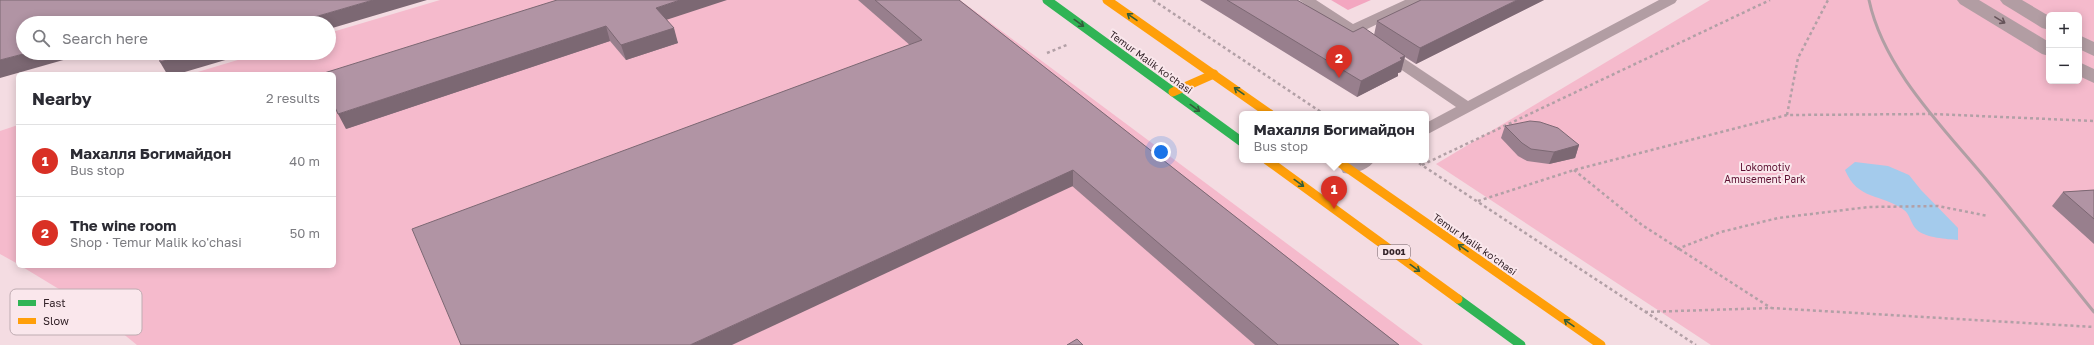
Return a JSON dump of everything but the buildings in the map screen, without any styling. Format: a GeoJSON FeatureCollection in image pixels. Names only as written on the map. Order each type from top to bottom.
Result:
{"type":"FeatureCollection","features":[{"type":"Feature","properties":{"kind":"highway","name":"Temur Malik ko'chasi"},"geometry":{"type":"LineString","coordinates":[[1047,0],[1239,140]]}},
{"type":"Feature","properties":{"kind":"highway"},"geometry":{"type":"LineString","coordinates":[[1107,0],[1266,111]]}},
{"type":"Feature","properties":{"kind":"highway"},"geometry":{"type":"LineString","coordinates":[[1173,92],[1214,74]]}},
{"type":"Feature","properties":{"kind":"highway","name":"D001"},"geometry":{"type":"LineString","coordinates":[[1271,163],[1521,345]]}},
{"type":"Feature","properties":{"kind":"highway","name":"Temur Malik ko'chasi"},"geometry":{"type":"LineString","coordinates":[[1342,165],[1601,345]]}},
{"type":"Feature","properties":{"kind":"street"},"geometry":{"type":"LineString","coordinates":[[1966,0],[2046,48]]}},
{"type":"Feature","properties":{"kind":"street"},"geometry":{"type":"LineString","coordinates":[[2009,0],[2046,22]]}},
{"type":"Feature","properties":{"kind":"street"},"geometry":{"type":"LineString","coordinates":[[2082,43],[2094,50]]}},
{"type":"Feature","properties":{"kind":"street"},"geometry":{"type":"LineString","coordinates":[[2082,70],[2094,76]]}},
{"type":"Feature","properties":{"kind":"lane"},"geometry":{"type":"LineString","coordinates":[[1306,0],[1468,108]]}},
{"type":"Feature","properties":{"kind":"lane"},"geometry":{"type":"LineString","coordinates":[[1352,30],[1416,0]]}},
{"type":"Feature","properties":{"kind":"lane"},"geometry":{"type":"LineString","coordinates":[[1429,128],[1660,1]]}},
{"type":"Feature","properties":{"kind":"lane"},"geometry":{"type":"LineString","coordinates":[[1342,165],[1352,163]]}},
{"type":"Feature","properties":{"kind":"path"},"geometry":{"type":"LineString","coordinates":[[1153,0],[1320,111]]}},
{"type":"Feature","properties":{"kind":"path"},"geometry":{"type":"LineString","coordinates":[[1429,162],[1770,0]]}},
{"type":"Feature","properties":{"kind":"path"},"geometry":{"type":"LineString","coordinates":[[1787,115],[1798,58],[1828,0]]}},
{"type":"Feature","properties":{"kind":"path"},"geometry":{"type":"LineString","coordinates":[[1478,201],[1574,170],[1787,115],[1933,114],[2094,121]]}},
{"type":"Feature","properties":{"kind":"path"},"geometry":{"type":"LineString","coordinates":[[1419,163],[1696,345]]}},
{"type":"Feature","properties":{"kind":"path"},"geometry":{"type":"LineString","coordinates":[[1422,165],[1426,163]]}},
{"type":"Feature","properties":{"kind":"path"},"geometry":{"type":"LineString","coordinates":[[1574,170],[1642,225],[1677,249],[1771,308]]}},
{"type":"Feature","properties":{"kind":"path"},"geometry":{"type":"LineString","coordinates":[[1677,249],[1721,232],[1778,218],[1869,207],[1938,206],[1988,216]]}},
{"type":"Feature","properties":{"kind":"path"},"geometry":{"type":"LineString","coordinates":[[1646,312],[1771,308],[2094,327]]}},
{"type":"Feature","properties":{"kind":"green space"},"geometry":{"type":"Polygon","coordinates":[[[440,0],[960,0],[1423,345],[137,345],[125,335],[142,335],[142,289],[59,289],[24,268],[336,268],[336,72],[198,72],[238,60],[336,60],[336,31],[440,0]]]}},
{"type":"Feature","properties":{"kind":"green space","name":"Lokomotiv Amusement Park"},"geometry":{"type":"Polygon","coordinates":[[[1710,0],[2094,0],[2094,345],[1711,345],[1436,164],[1710,0]]]}},
{"type":"Feature","properties":{"kind":"green space"},"geometry":{"type":"Polygon","coordinates":[[[16,126],[16,263],[0,254],[0,131],[16,126]]]}},
{"type":"Feature","properties":{"kind":"shaded area"},"geometry":{"type":"Polygon","coordinates":[[[1331,0],[1371,0],[1348,10],[1331,0]]]}},
{"type":"Feature","properties":{"kind":"water"},"geometry":{"type":"Polygon","coordinates":[[[1855,162],[1888,166],[1909,175],[1921,190],[1958,228],[1958,240],[1937,238],[1921,233],[1915,228],[1908,214],[1904,210],[1887,201],[1863,192],[1856,187],[1850,180],[1845,170],[1855,162]]]}},
{"type":"Feature","properties":{"kind":"railway"},"geometry":{"type":"LineString","coordinates":[[1869,0],[1877,26],[1888,51],[1902,75],[1937,121],[2094,312]]}},
{"type":"Feature","properties":{"kind":"traffic: fast"},"geometry":{"type":"LineString","coordinates":[[1047,0],[1239,140]]}},
{"type":"Feature","properties":{"kind":"traffic: fast"},"geometry":{"type":"LineString","coordinates":[[1458,299],[1521,345]]}},
{"type":"Feature","properties":{"kind":"traffic: slow"},"geometry":{"type":"LineString","coordinates":[[1107,0],[1266,111]]}},
{"type":"Feature","properties":{"kind":"traffic: slow"},"geometry":{"type":"LineString","coordinates":[[1173,92],[1214,74]]}},
{"type":"Feature","properties":{"kind":"traffic: slow"},"geometry":{"type":"LineString","coordinates":[[1271,163],[1458,299]]}},
{"type":"Feature","properties":{"kind":"traffic: slow"},"geometry":{"type":"LineString","coordinates":[[1340,163],[1601,345]]}},
{"type":"Feature","properties":{"kind":"place","name":"The wine room"},"geometry":{"type":"Point","coordinates":[1339,78]}},
{"type":"Feature","properties":{"kind":"place","name":"Махалля Богимайдон"},"geometry":{"type":"Point","coordinates":[1334,209]}}]}
